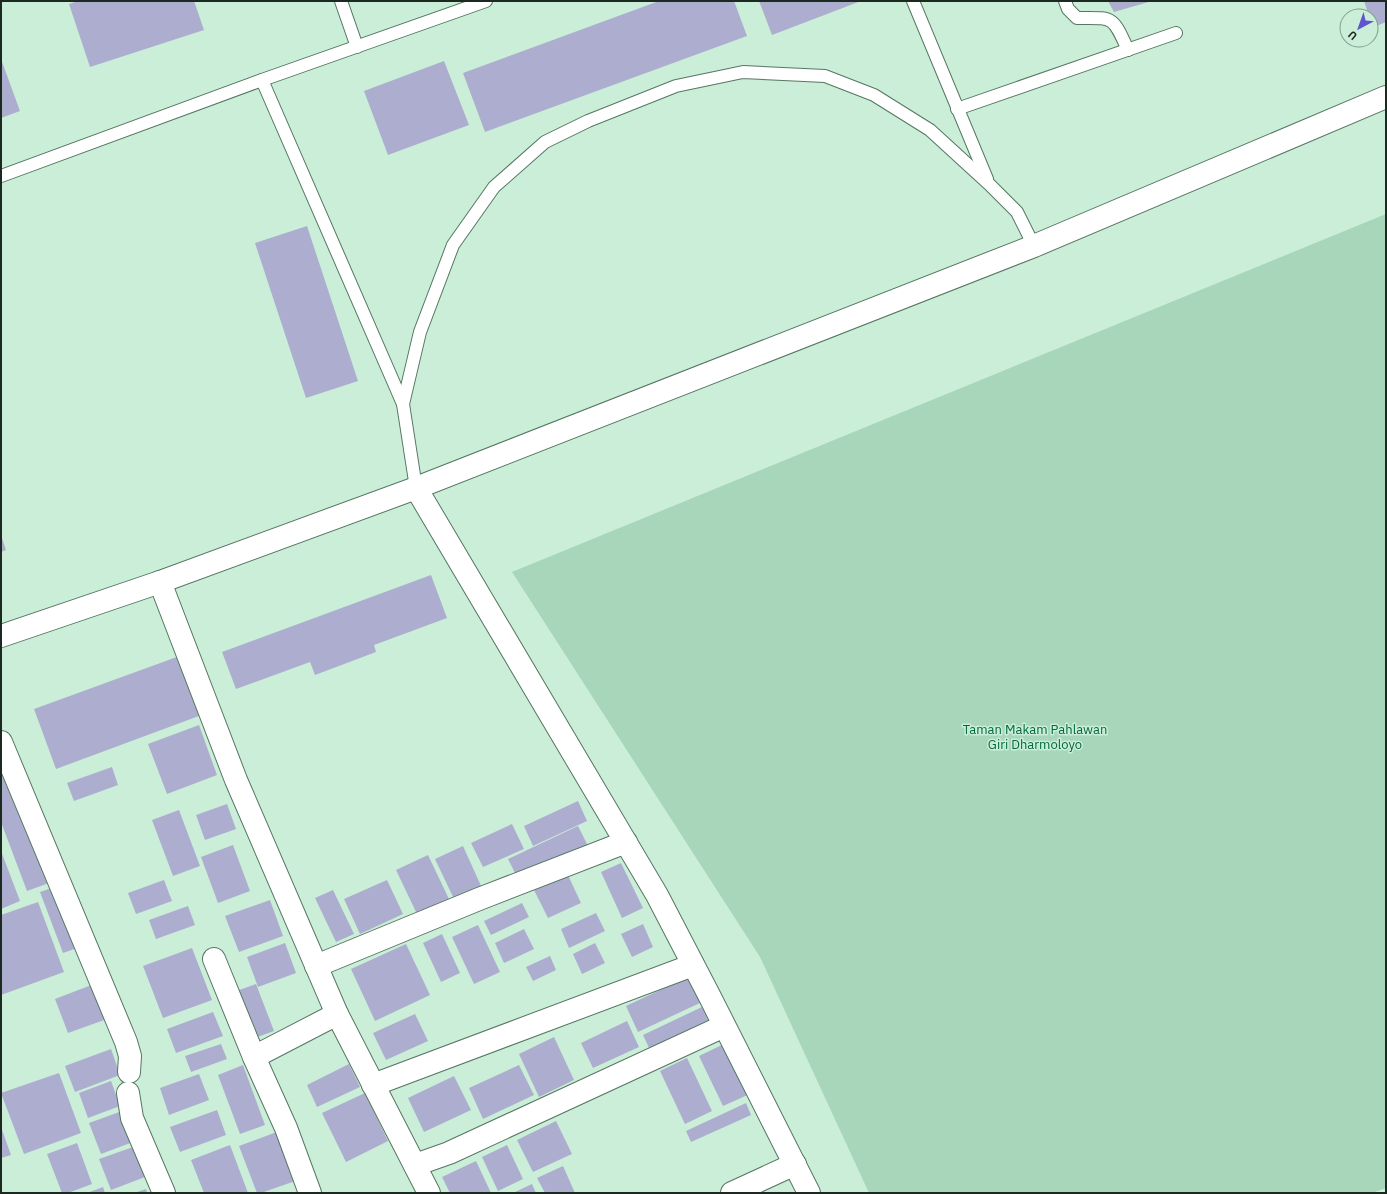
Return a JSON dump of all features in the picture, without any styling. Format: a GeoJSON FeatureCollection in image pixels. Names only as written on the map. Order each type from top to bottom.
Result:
{"type":"FeatureCollection","features":[{"type":"Feature","properties":{"kind":"street"},"geometry":{"type":"LineString","coordinates":[[1,636],[160,582],[416,488],[1034,246],[1386,98]]}},
{"type":"Feature","properties":{"kind":"street"},"geometry":{"type":"LineString","coordinates":[[416,488],[657,895],[809,1193]]}},
{"type":"Feature","properties":{"kind":"street"},"geometry":{"type":"LineString","coordinates":[[160,582],[236,780],[337,1014],[415,1165],[421,1191]]}},
{"type":"Feature","properties":{"kind":"street"},"geometry":{"type":"LineString","coordinates":[[1,742],[126,1042],[130,1056],[128,1082],[132,1118],[164,1193]]}},
{"type":"Feature","properties":{"kind":"street"},"geometry":{"type":"LineString","coordinates":[[316,966],[479,899],[626,842]]}},
{"type":"Feature","properties":{"kind":"street"},"geometry":{"type":"LineString","coordinates":[[214,959],[254,1057],[286,1128],[310,1193]]}},
{"type":"Feature","properties":{"kind":"street"},"geometry":{"type":"LineString","coordinates":[[373,1085],[693,965]]}},
{"type":"Feature","properties":{"kind":"street"},"geometry":{"type":"LineString","coordinates":[[254,1057],[337,1014]]}},
{"type":"Feature","properties":{"kind":"street"},"geometry":{"type":"LineString","coordinates":[[415,1165],[449,1153],[724,1026]]}},
{"type":"Feature","properties":{"kind":"street"},"geometry":{"type":"LineString","coordinates":[[732,1193],[795,1164]]}},
{"type":"Feature","properties":{"kind":"lane"},"geometry":{"type":"LineString","coordinates":[[341,1],[357,47]]}},
{"type":"Feature","properties":{"kind":"lane"},"geometry":{"type":"LineString","coordinates":[[1,176],[262,80],[486,1]]}},
{"type":"Feature","properties":{"kind":"lane"},"geometry":{"type":"LineString","coordinates":[[913,1],[989,184]]}},
{"type":"Feature","properties":{"kind":"lane"},"geometry":{"type":"LineString","coordinates":[[1065,1],[1068,9],[1077,18],[1105,18],[1116,24],[1128,50]]}},
{"type":"Feature","properties":{"kind":"lane"},"geometry":{"type":"LineString","coordinates":[[957,109],[1176,33]]}},
{"type":"Feature","properties":{"kind":"lane"},"geometry":{"type":"LineString","coordinates":[[403,404],[420,332],[453,245],[494,187],[545,142],[588,121],[676,86],[743,72],[825,76],[874,95],[930,130],[989,184],[1017,212],[1034,246]]}},
{"type":"Feature","properties":{"kind":"lane"},"geometry":{"type":"LineString","coordinates":[[262,80],[403,404],[416,488]]}},
{"type":"Feature","properties":{"kind":"green space","name":"Taman Makam Pahlawan Giri Dharmoloyo"},"geometry":{"type":"Polygon","coordinates":[[[1386,214],[1386,1188],[1372,1193],[869,1193],[760,957],[512,572],[1386,214]]]}},
{"type":"Feature","properties":{"kind":"building"},"geometry":{"type":"Polygon","coordinates":[[[78,1],[194,1],[204,30],[90,67],[69,4],[78,1]]]}},
{"type":"Feature","properties":{"kind":"building"},"geometry":{"type":"Polygon","coordinates":[[[659,1],[734,1],[747,36],[485,132],[463,73],[659,1]]]}},
{"type":"Feature","properties":{"kind":"building"},"geometry":{"type":"Polygon","coordinates":[[[759,1],[861,1],[772,35],[759,1]]]}},
{"type":"Feature","properties":{"kind":"building"},"geometry":{"type":"Polygon","coordinates":[[[1108,1],[1152,1],[1114,12],[1108,1]]]}},
{"type":"Feature","properties":{"kind":"building"},"geometry":{"type":"Polygon","coordinates":[[[1364,1],[1386,1],[1386,22],[1379,25],[1379,8],[1366,8],[1364,1]]]}},
{"type":"Feature","properties":{"kind":"building"},"geometry":{"type":"Polygon","coordinates":[[[1,59],[20,111],[1,118],[1,59]]]}},
{"type":"Feature","properties":{"kind":"building"},"geometry":{"type":"Polygon","coordinates":[[[444,61],[469,125],[388,155],[364,91],[444,61]]]}},
{"type":"Feature","properties":{"kind":"building"},"geometry":{"type":"Polygon","coordinates":[[[307,226],[358,381],[306,398],[255,243],[307,226]]]}},
{"type":"Feature","properties":{"kind":"building"},"geometry":{"type":"Polygon","coordinates":[[[1,535],[6,550],[1,552],[1,535]]]}},
{"type":"Feature","properties":{"kind":"building"},"geometry":{"type":"Polygon","coordinates":[[[431,575],[447,618],[374,645],[376,652],[315,675],[310,662],[236,689],[222,652],[431,575]]]}},
{"type":"Feature","properties":{"kind":"building"},"geometry":{"type":"Polygon","coordinates":[[[185,654],[207,713],[56,769],[34,709],[185,654]]]}},
{"type":"Feature","properties":{"kind":"building"},"geometry":{"type":"Polygon","coordinates":[[[199,725],[217,775],[167,794],[148,744],[199,725]]]}},
{"type":"Feature","properties":{"kind":"building"},"geometry":{"type":"Polygon","coordinates":[[[1,760],[49,883],[27,891],[1,822],[1,760]]]}},
{"type":"Feature","properties":{"kind":"building"},"geometry":{"type":"Polygon","coordinates":[[[112,767],[118,785],[74,801],[67,783],[112,767]]]}},
{"type":"Feature","properties":{"kind":"building"},"geometry":{"type":"Polygon","coordinates":[[[578,801],[587,821],[533,846],[524,826],[578,801]]]}},
{"type":"Feature","properties":{"kind":"building"},"geometry":{"type":"Polygon","coordinates":[[[227,804],[236,829],[205,840],[196,815],[227,804]]]}},
{"type":"Feature","properties":{"kind":"building"},"geometry":{"type":"Polygon","coordinates":[[[179,810],[200,866],[173,876],[152,820],[179,810]]]}},
{"type":"Feature","properties":{"kind":"building"},"geometry":{"type":"Polygon","coordinates":[[[512,824],[524,849],[483,867],[471,843],[512,824]]]}},
{"type":"Feature","properties":{"kind":"building"},"geometry":{"type":"Polygon","coordinates":[[[578,826],[589,848],[519,881],[508,859],[578,826]]]}},
{"type":"Feature","properties":{"kind":"building"},"geometry":{"type":"Polygon","coordinates":[[[233,845],[250,891],[218,903],[201,857],[233,845]]]}},
{"type":"Feature","properties":{"kind":"building"},"geometry":{"type":"Polygon","coordinates":[[[463,846],[482,888],[455,901],[435,859],[463,846]]]}},
{"type":"Feature","properties":{"kind":"building"},"geometry":{"type":"Polygon","coordinates":[[[1,851],[20,901],[1,909],[1,851]]]}},
{"type":"Feature","properties":{"kind":"building"},"geometry":{"type":"Polygon","coordinates":[[[428,855],[449,899],[417,914],[396,870],[428,855]]]}},
{"type":"Feature","properties":{"kind":"building"},"geometry":{"type":"Polygon","coordinates":[[[621,863],[643,908],[622,918],[601,872],[621,863]]]}},
{"type":"Feature","properties":{"kind":"building"},"geometry":{"type":"Polygon","coordinates":[[[566,871],[581,903],[548,918],[532,886],[566,871]]]}},
{"type":"Feature","properties":{"kind":"building"},"geometry":{"type":"Polygon","coordinates":[[[164,880],[172,901],[136,914],[128,893],[164,880]]]}},
{"type":"Feature","properties":{"kind":"building"},"geometry":{"type":"Polygon","coordinates":[[[387,880],[403,914],[360,934],[344,899],[387,880]]]}},
{"type":"Feature","properties":{"kind":"building"},"geometry":{"type":"Polygon","coordinates":[[[57,886],[80,947],[63,953],[40,892],[57,886]]]}},
{"type":"Feature","properties":{"kind":"building"},"geometry":{"type":"Polygon","coordinates":[[[333,890],[354,934],[336,942],[315,898],[333,890]]]}},
{"type":"Feature","properties":{"kind":"building"},"geometry":{"type":"Polygon","coordinates":[[[270,900],[283,936],[239,952],[225,916],[270,900]]]}},
{"type":"Feature","properties":{"kind":"building"},"geometry":{"type":"Polygon","coordinates":[[[38,902],[64,972],[1,995],[1,915],[38,902]]]}},
{"type":"Feature","properties":{"kind":"building"},"geometry":{"type":"Polygon","coordinates":[[[522,903],[529,917],[491,935],[484,921],[522,903]]]}},
{"type":"Feature","properties":{"kind":"building"},"geometry":{"type":"Polygon","coordinates":[[[188,906],[195,925],[156,939],[149,920],[188,906]]]}},
{"type":"Feature","properties":{"kind":"building"},"geometry":{"type":"Polygon","coordinates":[[[596,913],[605,931],[569,948],[561,929],[596,913]]]}},
{"type":"Feature","properties":{"kind":"building"},"geometry":{"type":"Polygon","coordinates":[[[643,924],[653,947],[632,957],[621,934],[643,924]]]}},
{"type":"Feature","properties":{"kind":"building"},"geometry":{"type":"Polygon","coordinates":[[[478,925],[500,972],[474,984],[452,937],[478,925]]]}},
{"type":"Feature","properties":{"kind":"building"},"geometry":{"type":"Polygon","coordinates":[[[524,929],[534,949],[504,963],[495,943],[524,929]]]}},
{"type":"Feature","properties":{"kind":"building"},"geometry":{"type":"Polygon","coordinates":[[[442,934],[460,973],[441,982],[423,943],[442,934]]]}},
{"type":"Feature","properties":{"kind":"building"},"geometry":{"type":"Polygon","coordinates":[[[285,943],[296,973],[258,987],[247,957],[285,943]]]}},
{"type":"Feature","properties":{"kind":"building"},"geometry":{"type":"Polygon","coordinates":[[[595,943],[605,963],[582,974],[573,954],[595,943]]]}},
{"type":"Feature","properties":{"kind":"building"},"geometry":{"type":"Polygon","coordinates":[[[406,944],[430,995],[375,1021],[351,969],[406,944]]]}},
{"type":"Feature","properties":{"kind":"building"},"geometry":{"type":"Polygon","coordinates":[[[192,948],[212,1000],[163,1018],[143,966],[192,948]]]}},
{"type":"Feature","properties":{"kind":"building"},"geometry":{"type":"Polygon","coordinates":[[[550,956],[556,970],[533,981],[526,967],[550,956]]]}},
{"type":"Feature","properties":{"kind":"building"},"geometry":{"type":"Polygon","coordinates":[[[690,976],[702,1002],[638,1032],[626,1006],[690,976]]]}},
{"type":"Feature","properties":{"kind":"building"},"geometry":{"type":"Polygon","coordinates":[[[94,984],[107,1019],[68,1033],[55,999],[94,984]]]}},
{"type":"Feature","properties":{"kind":"building"},"geometry":{"type":"Polygon","coordinates":[[[256,984],[274,1031],[249,1040],[231,993],[256,984]]]}},
{"type":"Feature","properties":{"kind":"building"},"geometry":{"type":"Polygon","coordinates":[[[702,1007],[710,1024],[651,1052],[643,1035],[702,1007]]]}},
{"type":"Feature","properties":{"kind":"building"},"geometry":{"type":"Polygon","coordinates":[[[213,1012],[223,1036],[176,1053],[167,1029],[213,1012]]]}},
{"type":"Feature","properties":{"kind":"building"},"geometry":{"type":"Polygon","coordinates":[[[415,1014],[428,1041],[386,1060],[373,1033],[415,1014]]]}},
{"type":"Feature","properties":{"kind":"building"},"geometry":{"type":"Polygon","coordinates":[[[627,1021],[639,1047],[593,1068],[581,1043],[627,1021]]]}},
{"type":"Feature","properties":{"kind":"building"},"geometry":{"type":"Polygon","coordinates":[[[554,1037],[574,1080],[539,1097],[519,1054],[554,1037]]]}},
{"type":"Feature","properties":{"kind":"building"},"geometry":{"type":"Polygon","coordinates":[[[728,1042],[752,1093],[723,1106],[699,1056],[728,1042]]]}},
{"type":"Feature","properties":{"kind":"building"},"geometry":{"type":"Polygon","coordinates":[[[221,1044],[227,1059],[191,1072],[185,1056],[221,1044]]]}},
{"type":"Feature","properties":{"kind":"building"},"geometry":{"type":"Polygon","coordinates":[[[111,1049],[120,1075],[75,1092],[65,1066],[111,1049]]]}},
{"type":"Feature","properties":{"kind":"building"},"geometry":{"type":"Polygon","coordinates":[[[687,1058],[712,1111],[685,1124],[660,1071],[687,1058]]]}},
{"type":"Feature","properties":{"kind":"building"},"geometry":{"type":"Polygon","coordinates":[[[349,1064],[360,1087],[317,1107],[307,1085],[349,1064]]]}},
{"type":"Feature","properties":{"kind":"building"},"geometry":{"type":"Polygon","coordinates":[[[243,1065],[265,1125],[240,1134],[218,1075],[243,1065]]]}},
{"type":"Feature","properties":{"kind":"building"},"geometry":{"type":"Polygon","coordinates":[[[519,1065],[534,1095],[483,1119],[469,1088],[519,1065]]]}},
{"type":"Feature","properties":{"kind":"building"},"geometry":{"type":"Polygon","coordinates":[[[59,1073],[81,1133],[24,1154],[1,1093],[59,1073]]]}},
{"type":"Feature","properties":{"kind":"building"},"geometry":{"type":"Polygon","coordinates":[[[199,1074],[209,1100],[169,1115],[160,1088],[199,1074]]]}},
{"type":"Feature","properties":{"kind":"building"},"geometry":{"type":"Polygon","coordinates":[[[454,1076],[471,1110],[424,1132],[408,1098],[454,1076]]]}},
{"type":"Feature","properties":{"kind":"building"},"geometry":{"type":"Polygon","coordinates":[[[111,1081],[120,1106],[88,1118],[79,1093],[111,1081]]]}},
{"type":"Feature","properties":{"kind":"building"},"geometry":{"type":"Polygon","coordinates":[[[365,1093],[388,1141],[346,1162],[322,1113],[365,1093]]]}},
{"type":"Feature","properties":{"kind":"building"},"geometry":{"type":"Polygon","coordinates":[[[746,1103],[751,1115],[691,1142],[686,1131],[746,1103]]]}},
{"type":"Feature","properties":{"kind":"building"},"geometry":{"type":"Polygon","coordinates":[[[217,1110],[226,1135],[180,1152],[170,1127],[217,1110]]]}},
{"type":"Feature","properties":{"kind":"building"},"geometry":{"type":"Polygon","coordinates":[[[122,1111],[133,1142],[101,1154],[89,1123],[122,1111]]]}},
{"type":"Feature","properties":{"kind":"building"},"geometry":{"type":"Polygon","coordinates":[[[556,1121],[572,1154],[533,1172],[517,1140],[556,1121]]]}},
{"type":"Feature","properties":{"kind":"building"},"geometry":{"type":"Polygon","coordinates":[[[1,1127],[11,1155],[1,1158],[1,1127]]]}},
{"type":"Feature","properties":{"kind":"building"},"geometry":{"type":"Polygon","coordinates":[[[282,1130],[301,1179],[261,1193],[257,1193],[239,1146],[282,1130]]]}},
{"type":"Feature","properties":{"kind":"building"},"geometry":{"type":"Polygon","coordinates":[[[77,1143],[92,1184],[68,1193],[62,1193],[47,1154],[77,1143]]]}},
{"type":"Feature","properties":{"kind":"building"},"geometry":{"type":"Polygon","coordinates":[[[230,1145],[248,1193],[204,1193],[191,1160],[230,1145]]]}},
{"type":"Feature","properties":{"kind":"building"},"geometry":{"type":"Polygon","coordinates":[[[507,1145],[523,1179],[498,1191],[482,1157],[507,1145]]]}},
{"type":"Feature","properties":{"kind":"building"},"geometry":{"type":"Polygon","coordinates":[[[133,1147],[145,1177],[111,1190],[99,1159],[133,1147]]]}},
{"type":"Feature","properties":{"kind":"building"},"geometry":{"type":"Polygon","coordinates":[[[476,1161],[491,1193],[450,1193],[442,1177],[476,1161]]]}},
{"type":"Feature","properties":{"kind":"building"},"geometry":{"type":"Polygon","coordinates":[[[563,1166],[575,1193],[545,1193],[537,1178],[563,1166]]]}},
{"type":"Feature","properties":{"kind":"building"},"geometry":{"type":"Polygon","coordinates":[[[532,1184],[536,1193],[513,1193],[532,1184]]]}},
{"type":"Feature","properties":{"kind":"building"},"geometry":{"type":"Polygon","coordinates":[[[103,1187],[105,1193],[87,1193],[103,1187]]]}},
{"type":"Feature","properties":{"kind":"building"},"geometry":{"type":"Polygon","coordinates":[[[146,1189],[147,1193],[134,1193],[146,1189]]]}}]}
